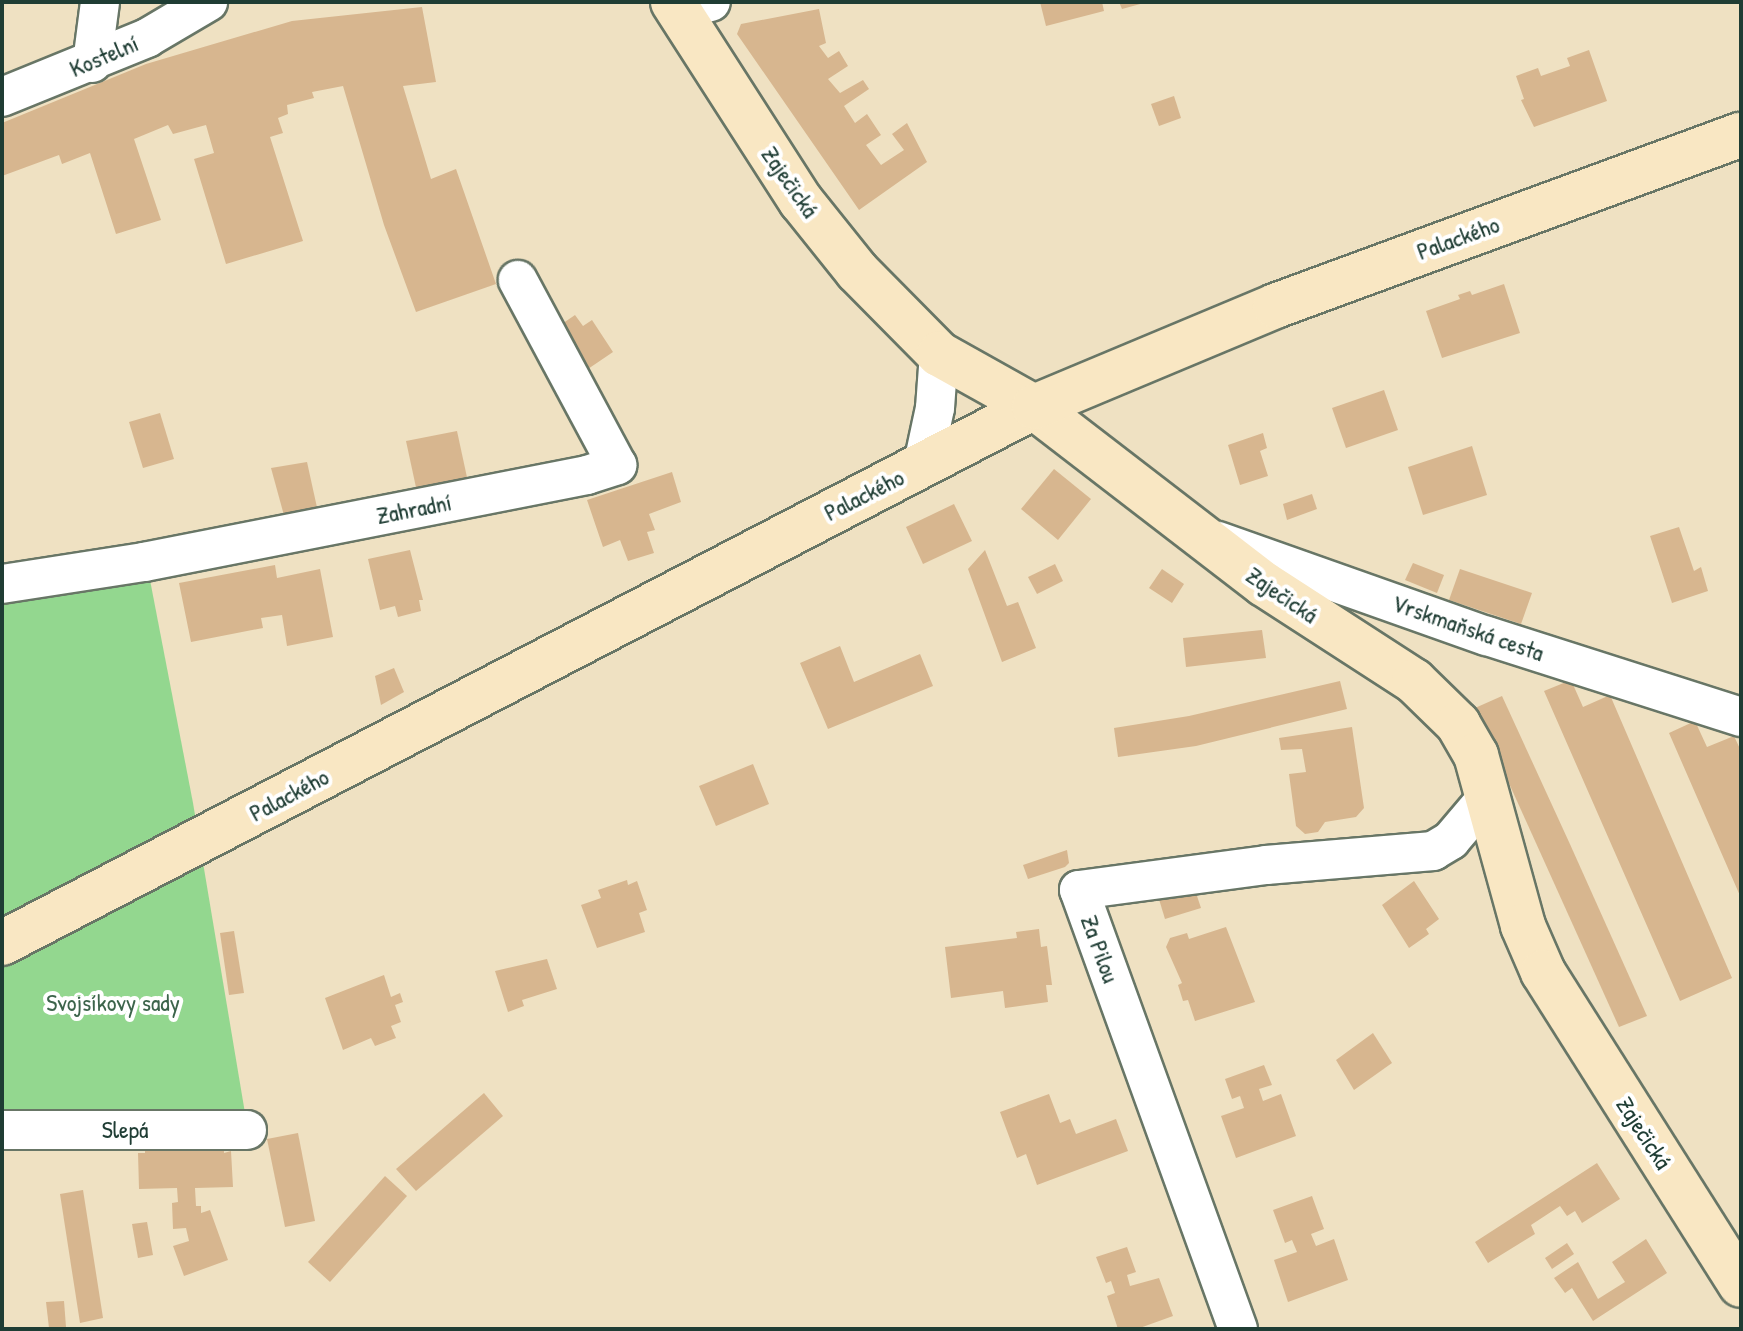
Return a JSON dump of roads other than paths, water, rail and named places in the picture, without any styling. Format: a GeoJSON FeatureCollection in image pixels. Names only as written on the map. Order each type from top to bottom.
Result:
{"type":"FeatureCollection","features":[{"type":"Feature","properties":{"kind":"street"},"geometry":{"type":"LineString","coordinates":[[92,63],[100,2]]}},
{"type":"Feature","properties":{"kind":"street","name":"Kostelní"},"geometry":{"type":"LineString","coordinates":[[2,97],[92,63],[147,38],[197,3]]}},
{"type":"Feature","properties":{"kind":"street","name":"Zaječická"},"geometry":{"type":"LineString","coordinates":[[687,5],[801,201],[857,271],[939,354],[1034,407],[1264,584],[1414,681],[1458,724],[1476,755],[1523,926],[1543,972],[1741,1285]]}},
{"type":"Feature","properties":{"kind":"street","name":"Palackého"},"geometry":{"type":"LineString","coordinates":[[9,942],[1034,407],[1275,306],[1741,135]]}},
{"type":"Feature","properties":{"kind":"street","name":"Zahradní"},"geometry":{"type":"LineString","coordinates":[[2,584],[144,562],[587,475],[617,465],[518,280]]}},
{"type":"Feature","properties":{"kind":"street"},"geometry":{"type":"LineString","coordinates":[[923,464],[935,408],[939,354]]}},
{"type":"Feature","properties":{"kind":"street","name":"Vrskmaňská cesta"},"geometry":{"type":"LineString","coordinates":[[1196,533],[1487,636],[1741,717]]}},
{"type":"Feature","properties":{"kind":"street","name":"Za Pilou"},"geometry":{"type":"LineString","coordinates":[[1238,1329],[1079,890],[1266,865],[1433,851],[1451,840],[1489,795]]}},
{"type":"Feature","properties":{"kind":"street","name":"Slepá"},"geometry":{"type":"LineString","coordinates":[[2,1130],[247,1130]]}},
{"type":"Feature","properties":{"kind":"park label","name":"Svojsíkovy sady"},"geometry":{"type":"Point","coordinates":[113,1003]}}]}
